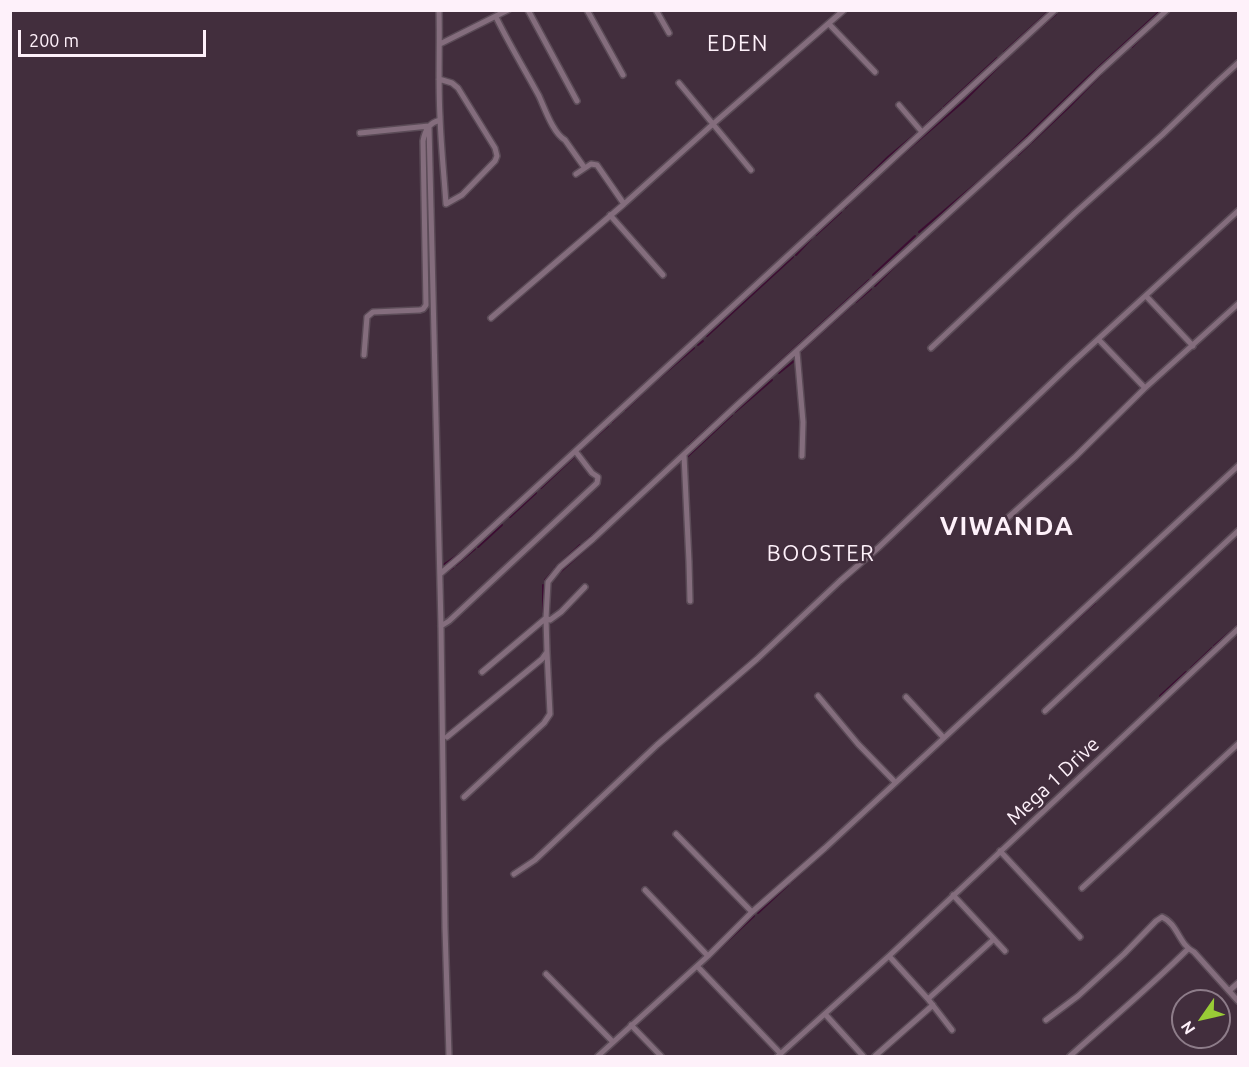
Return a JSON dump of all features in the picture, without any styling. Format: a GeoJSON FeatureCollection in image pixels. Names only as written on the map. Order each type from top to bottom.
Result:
{"type":"FeatureCollection","features":[{"type":"Feature","properties":{"kind":"street"},"geometry":{"type":"LineString","coordinates":[[438,10],[440,44],[439,79],[440,120],[446,204],[449,204],[462,195],[495,161],[497,156],[495,147],[458,87],[439,79]]}},
{"type":"Feature","properties":{"kind":"street"},"geometry":{"type":"LineString","coordinates":[[440,44],[508,10]]}},
{"type":"Feature","properties":{"kind":"street"},"geometry":{"type":"LineString","coordinates":[[528,10],[577,101]]}},
{"type":"Feature","properties":{"kind":"street"},"geometry":{"type":"LineString","coordinates":[[587,10],[623,75]]}},
{"type":"Feature","properties":{"kind":"street"},"geometry":{"type":"LineString","coordinates":[[656,10],[669,33]]}},
{"type":"Feature","properties":{"kind":"street"},"geometry":{"type":"LineString","coordinates":[[491,318],[844,10]]}},
{"type":"Feature","properties":{"kind":"street"},"geometry":{"type":"LineString","coordinates":[[440,574],[576,452],[1055,10]]}},
{"type":"Feature","properties":{"kind":"street"},"geometry":{"type":"LineString","coordinates":[[464,797],[544,723],[550,714],[546,618],[548,582],[551,577],[1029,140],[1167,10]]}},
{"type":"Feature","properties":{"kind":"street"},"geometry":{"type":"LineString","coordinates":[[496,17],[549,118],[584,167]]}},
{"type":"Feature","properties":{"kind":"street"},"geometry":{"type":"LineString","coordinates":[[829,24],[875,72]]}},
{"type":"Feature","properties":{"kind":"street"},"geometry":{"type":"LineString","coordinates":[[931,348],[1239,63]]}},
{"type":"Feature","properties":{"kind":"street"},"geometry":{"type":"LineString","coordinates":[[679,83],[751,170]]}},
{"type":"Feature","properties":{"kind":"street"},"geometry":{"type":"LineString","coordinates":[[899,105],[922,132]]}},
{"type":"Feature","properties":{"kind":"street"},"geometry":{"type":"LineString","coordinates":[[364,355],[369,315],[373,312],[420,310],[426,305],[423,141],[429,126],[440,120]]}},
{"type":"Feature","properties":{"kind":"street"},"geometry":{"type":"LineString","coordinates":[[360,133],[429,126]]}},
{"type":"Feature","properties":{"kind":"street"},"geometry":{"type":"LineString","coordinates":[[429,126],[449,1056]]}},
{"type":"Feature","properties":{"kind":"street"},"geometry":{"type":"LineString","coordinates":[[576,174],[584,167],[591,164],[597,165],[624,204]]}},
{"type":"Feature","properties":{"kind":"street"},"geometry":{"type":"LineString","coordinates":[[514,874],[536,860],[657,745],[757,659],[878,548],[1072,363],[1239,211]]}},
{"type":"Feature","properties":{"kind":"street"},"geometry":{"type":"LineString","coordinates":[[610,215],[663,275]]}},
{"type":"Feature","properties":{"kind":"street"},"geometry":{"type":"LineString","coordinates":[[1146,296],[1193,346]]}},
{"type":"Feature","properties":{"kind":"street"},"geometry":{"type":"LineString","coordinates":[[1002,523],[1075,458],[1145,388],[1239,303]]}},
{"type":"Feature","properties":{"kind":"street"},"geometry":{"type":"LineString","coordinates":[[1099,340],[1145,388]]}},
{"type":"Feature","properties":{"kind":"street"},"geometry":{"type":"LineString","coordinates":[[797,352],[803,422],[802,456]]}},
{"type":"Feature","properties":{"kind":"street"},"geometry":{"type":"LineString","coordinates":[[441,626],[597,483],[597,477],[576,452]]}},
{"type":"Feature","properties":{"kind":"street"},"geometry":{"type":"LineString","coordinates":[[684,455],[690,601]]}},
{"type":"Feature","properties":{"kind":"street"},"geometry":{"type":"LineString","coordinates":[[598,1056],[1239,466]]}},
{"type":"Feature","properties":{"kind":"street"},"geometry":{"type":"LineString","coordinates":[[1045,711],[1239,531]]}},
{"type":"Feature","properties":{"kind":"street"},"geometry":{"type":"LineString","coordinates":[[546,618],[550,620],[556,616],[585,588]]}},
{"type":"Feature","properties":{"kind":"street"},"geometry":{"type":"LineString","coordinates":[[482,672],[546,618]]}},
{"type":"Feature","properties":{"kind":"street","name":"Mega 1 Drive"},"geometry":{"type":"LineString","coordinates":[[779,1055],[1239,629]]}},
{"type":"Feature","properties":{"kind":"street"},"geometry":{"type":"LineString","coordinates":[[447,737],[542,659],[547,652]]}},
{"type":"Feature","properties":{"kind":"street"},"geometry":{"type":"LineString","coordinates":[[818,696],[858,744],[895,782]]}},
{"type":"Feature","properties":{"kind":"street"},"geometry":{"type":"LineString","coordinates":[[906,697],[943,737]]}},
{"type":"Feature","properties":{"kind":"street"},"geometry":{"type":"LineString","coordinates":[[1082,888],[1239,744]]}},
{"type":"Feature","properties":{"kind":"street"},"geometry":{"type":"LineString","coordinates":[[676,834],[752,912]]}},
{"type":"Feature","properties":{"kind":"street"},"geometry":{"type":"LineString","coordinates":[[1000,851],[1080,937]]}},
{"type":"Feature","properties":{"kind":"street"},"geometry":{"type":"LineString","coordinates":[[645,890],[708,956]]}},
{"type":"Feature","properties":{"kind":"street"},"geometry":{"type":"LineString","coordinates":[[953,895],[1005,951]]}},
{"type":"Feature","properties":{"kind":"street"},"geometry":{"type":"LineString","coordinates":[[1046,1020],[1078,996],[1162,917],[1173,925],[1188,950],[1194,952],[1229,989]]}},
{"type":"Feature","properties":{"kind":"street"},"geometry":{"type":"LineString","coordinates":[[928,999],[994,939]]}},
{"type":"Feature","properties":{"kind":"street"},"geometry":{"type":"LineString","coordinates":[[1070,1056],[1188,950]]}},
{"type":"Feature","properties":{"kind":"street"},"geometry":{"type":"LineString","coordinates":[[888,956],[928,999],[952,1030]]}},
{"type":"Feature","properties":{"kind":"street"},"geometry":{"type":"LineString","coordinates":[[697,966],[779,1055]]}},
{"type":"Feature","properties":{"kind":"street"},"geometry":{"type":"LineString","coordinates":[[546,974],[613,1042]]}},
{"type":"Feature","properties":{"kind":"street"},"geometry":{"type":"LineString","coordinates":[[875,1056],[933,1005]]}},
{"type":"Feature","properties":{"kind":"street"},"geometry":{"type":"LineString","coordinates":[[825,1014],[863,1056]]}},
{"type":"Feature","properties":{"kind":"street"},"geometry":{"type":"LineString","coordinates":[[631,1025],[661,1056]]}},
{"type":"Feature","properties":{"kind":"waterway"},"geometry":{"type":"LineString","coordinates":[[1004,52],[1050,10]]}},
{"type":"Feature","properties":{"kind":"waterway"},"geometry":{"type":"LineString","coordinates":[[919,232],[992,170],[1161,10]]}},
{"type":"Feature","properties":{"kind":"waterway"},"geometry":{"type":"LineString","coordinates":[[1018,47],[1056,14]]}},
{"type":"Feature","properties":{"kind":"waterway"},"geometry":{"type":"LineString","coordinates":[[1132,47],[1147,32]]}},
{"type":"Feature","properties":{"kind":"waterway"},"geometry":{"type":"LineString","coordinates":[[1122,55],[1127,50]]}},
{"type":"Feature","properties":{"kind":"waterway"},"geometry":{"type":"LineString","coordinates":[[888,167],[965,100],[1014,51]]}},
{"type":"Feature","properties":{"kind":"waterway"},"geometry":{"type":"LineString","coordinates":[[944,107],[997,58]]}},
{"type":"Feature","properties":{"kind":"waterway"},"geometry":{"type":"LineString","coordinates":[[1018,155],[1108,67]]}},
{"type":"Feature","properties":{"kind":"waterway"},"geometry":{"type":"LineString","coordinates":[[922,128],[942,109]]}},
{"type":"Feature","properties":{"kind":"waterway"},"geometry":{"type":"LineString","coordinates":[[844,200],[888,157],[919,131]]}},
{"type":"Feature","properties":{"kind":"waterway"},"geometry":{"type":"LineString","coordinates":[[995,175],[1012,160]]}},
{"type":"Feature","properties":{"kind":"waterway"},"geometry":{"type":"LineString","coordinates":[[845,208],[855,197]]}},
{"type":"Feature","properties":{"kind":"waterway"},"geometry":{"type":"LineString","coordinates":[[818,224],[842,202]]}},
{"type":"Feature","properties":{"kind":"waterway"},"geometry":{"type":"LineString","coordinates":[[816,235],[841,212]]}},
{"type":"Feature","properties":{"kind":"waterway"},"geometry":{"type":"LineString","coordinates":[[873,275],[915,236]]}},
{"type":"Feature","properties":{"kind":"waterway"},"geometry":{"type":"LineString","coordinates":[[796,255],[811,239]]}},
{"type":"Feature","properties":{"kind":"waterway"},"geometry":{"type":"LineString","coordinates":[[707,336],[793,257]]}},
{"type":"Feature","properties":{"kind":"waterway"},"geometry":{"type":"LineString","coordinates":[[875,286],[904,257]]}},
{"type":"Feature","properties":{"kind":"waterway"},"geometry":{"type":"LineString","coordinates":[[689,445],[869,280]]}},
{"type":"Feature","properties":{"kind":"waterway"},"geometry":{"type":"LineString","coordinates":[[856,302],[871,289]]}},
{"type":"Feature","properties":{"kind":"waterway"},"geometry":{"type":"LineString","coordinates":[[800,352],[852,305]]}},
{"type":"Feature","properties":{"kind":"waterway"},"geometry":{"type":"LineString","coordinates":[[698,345],[703,341]]}},
{"type":"Feature","properties":{"kind":"waterway"},"geometry":{"type":"LineString","coordinates":[[649,387],[694,348]]}},
{"type":"Feature","properties":{"kind":"waterway"},"geometry":{"type":"LineString","coordinates":[[634,394],[676,355]]}},
{"type":"Feature","properties":{"kind":"waterway"},"geometry":{"type":"LineString","coordinates":[[779,373],[794,361]]}},
{"type":"Feature","properties":{"kind":"waterway"},"geometry":{"type":"LineString","coordinates":[[735,412],[772,380]]}},
{"type":"Feature","properties":{"kind":"waterway"},"geometry":{"type":"LineString","coordinates":[[625,410],[644,392]]}},
{"type":"Feature","properties":{"kind":"waterway"},"geometry":{"type":"LineString","coordinates":[[612,422],[620,414]]}},
{"type":"Feature","properties":{"kind":"waterway"},"geometry":{"type":"LineString","coordinates":[[687,457],[732,415]]}},
{"type":"Feature","properties":{"kind":"waterway"},"geometry":{"type":"LineString","coordinates":[[593,439],[608,426]]}},
{"type":"Feature","properties":{"kind":"waterway"},"geometry":{"type":"LineString","coordinates":[[580,451],[589,442]]}},
{"type":"Feature","properties":{"kind":"waterway"},"geometry":{"type":"LineString","coordinates":[[679,455],[687,448]]}},
{"type":"Feature","properties":{"kind":"waterway"},"geometry":{"type":"LineString","coordinates":[[541,488],[576,455]]}},
{"type":"Feature","properties":{"kind":"waterway"},"geometry":{"type":"LineString","coordinates":[[586,541],[650,482]]}},
{"type":"Feature","properties":{"kind":"waterway"},"geometry":{"type":"LineString","coordinates":[[510,517],[536,493]]}},
{"type":"Feature","properties":{"kind":"waterway"},"geometry":{"type":"LineString","coordinates":[[508,509],[522,497]]}},
{"type":"Feature","properties":{"kind":"waterway"},"geometry":{"type":"LineString","coordinates":[[595,541],[632,506]]}},
{"type":"Feature","properties":{"kind":"waterway"},"geometry":{"type":"LineString","coordinates":[[486,529],[494,522]]}},
{"type":"Feature","properties":{"kind":"waterway"},"geometry":{"type":"LineString","coordinates":[[478,547],[502,525]]}},
{"type":"Feature","properties":{"kind":"waterway"},"geometry":{"type":"LineString","coordinates":[[555,568],[580,545]]}},
{"type":"Feature","properties":{"kind":"waterway"},"geometry":{"type":"LineString","coordinates":[[559,573],[590,545]]}},
{"type":"Feature","properties":{"kind":"waterway"},"geometry":{"type":"LineString","coordinates":[[456,565],[475,549]]}},
{"type":"Feature","properties":{"kind":"waterway"},"geometry":{"type":"LineString","coordinates":[[443,565],[465,550]]}},
{"type":"Feature","properties":{"kind":"waterway"},"geometry":{"type":"LineString","coordinates":[[446,572],[453,568]]}},
{"type":"Feature","properties":{"kind":"waterway"},"geometry":{"type":"LineString","coordinates":[[545,580],[554,570]]}},
{"type":"Feature","properties":{"kind":"waterway"},"geometry":{"type":"LineString","coordinates":[[543,585],[543,612]]}},
{"type":"Feature","properties":{"kind":"waterway"},"geometry":{"type":"LineString","coordinates":[[1063,632],[1095,603]]}},
{"type":"Feature","properties":{"kind":"waterway"},"geometry":{"type":"LineString","coordinates":[[544,623],[544,630]]}},
{"type":"Feature","properties":{"kind":"waterway"},"geometry":{"type":"LineString","coordinates":[[1214,646],[1238,625]]}},
{"type":"Feature","properties":{"kind":"waterway"},"geometry":{"type":"LineString","coordinates":[[1191,668],[1212,648]]}},
{"type":"Feature","properties":{"kind":"waterway"},"geometry":{"type":"LineString","coordinates":[[1160,696],[1186,672]]}},
{"type":"Feature","properties":{"kind":"waterway"},"geometry":{"type":"LineString","coordinates":[[791,882],[802,872]]}},
{"type":"Feature","properties":{"kind":"waterway"},"geometry":{"type":"LineString","coordinates":[[758,913],[788,885]]}},
{"type":"Feature","properties":{"kind":"waterway"},"geometry":{"type":"LineString","coordinates":[[718,950],[754,916]]}},
{"type":"Feature","properties":{"kind":"district","name":"EDEN"},"geometry":{"type":"Point","coordinates":[738,44]}},
{"type":"Feature","properties":{"kind":"district","name":"VIWANDA"},"geometry":{"type":"Point","coordinates":[1007,526]}},
{"type":"Feature","properties":{"kind":"district","name":"BOOSTER"},"geometry":{"type":"Point","coordinates":[821,554]}}]}
